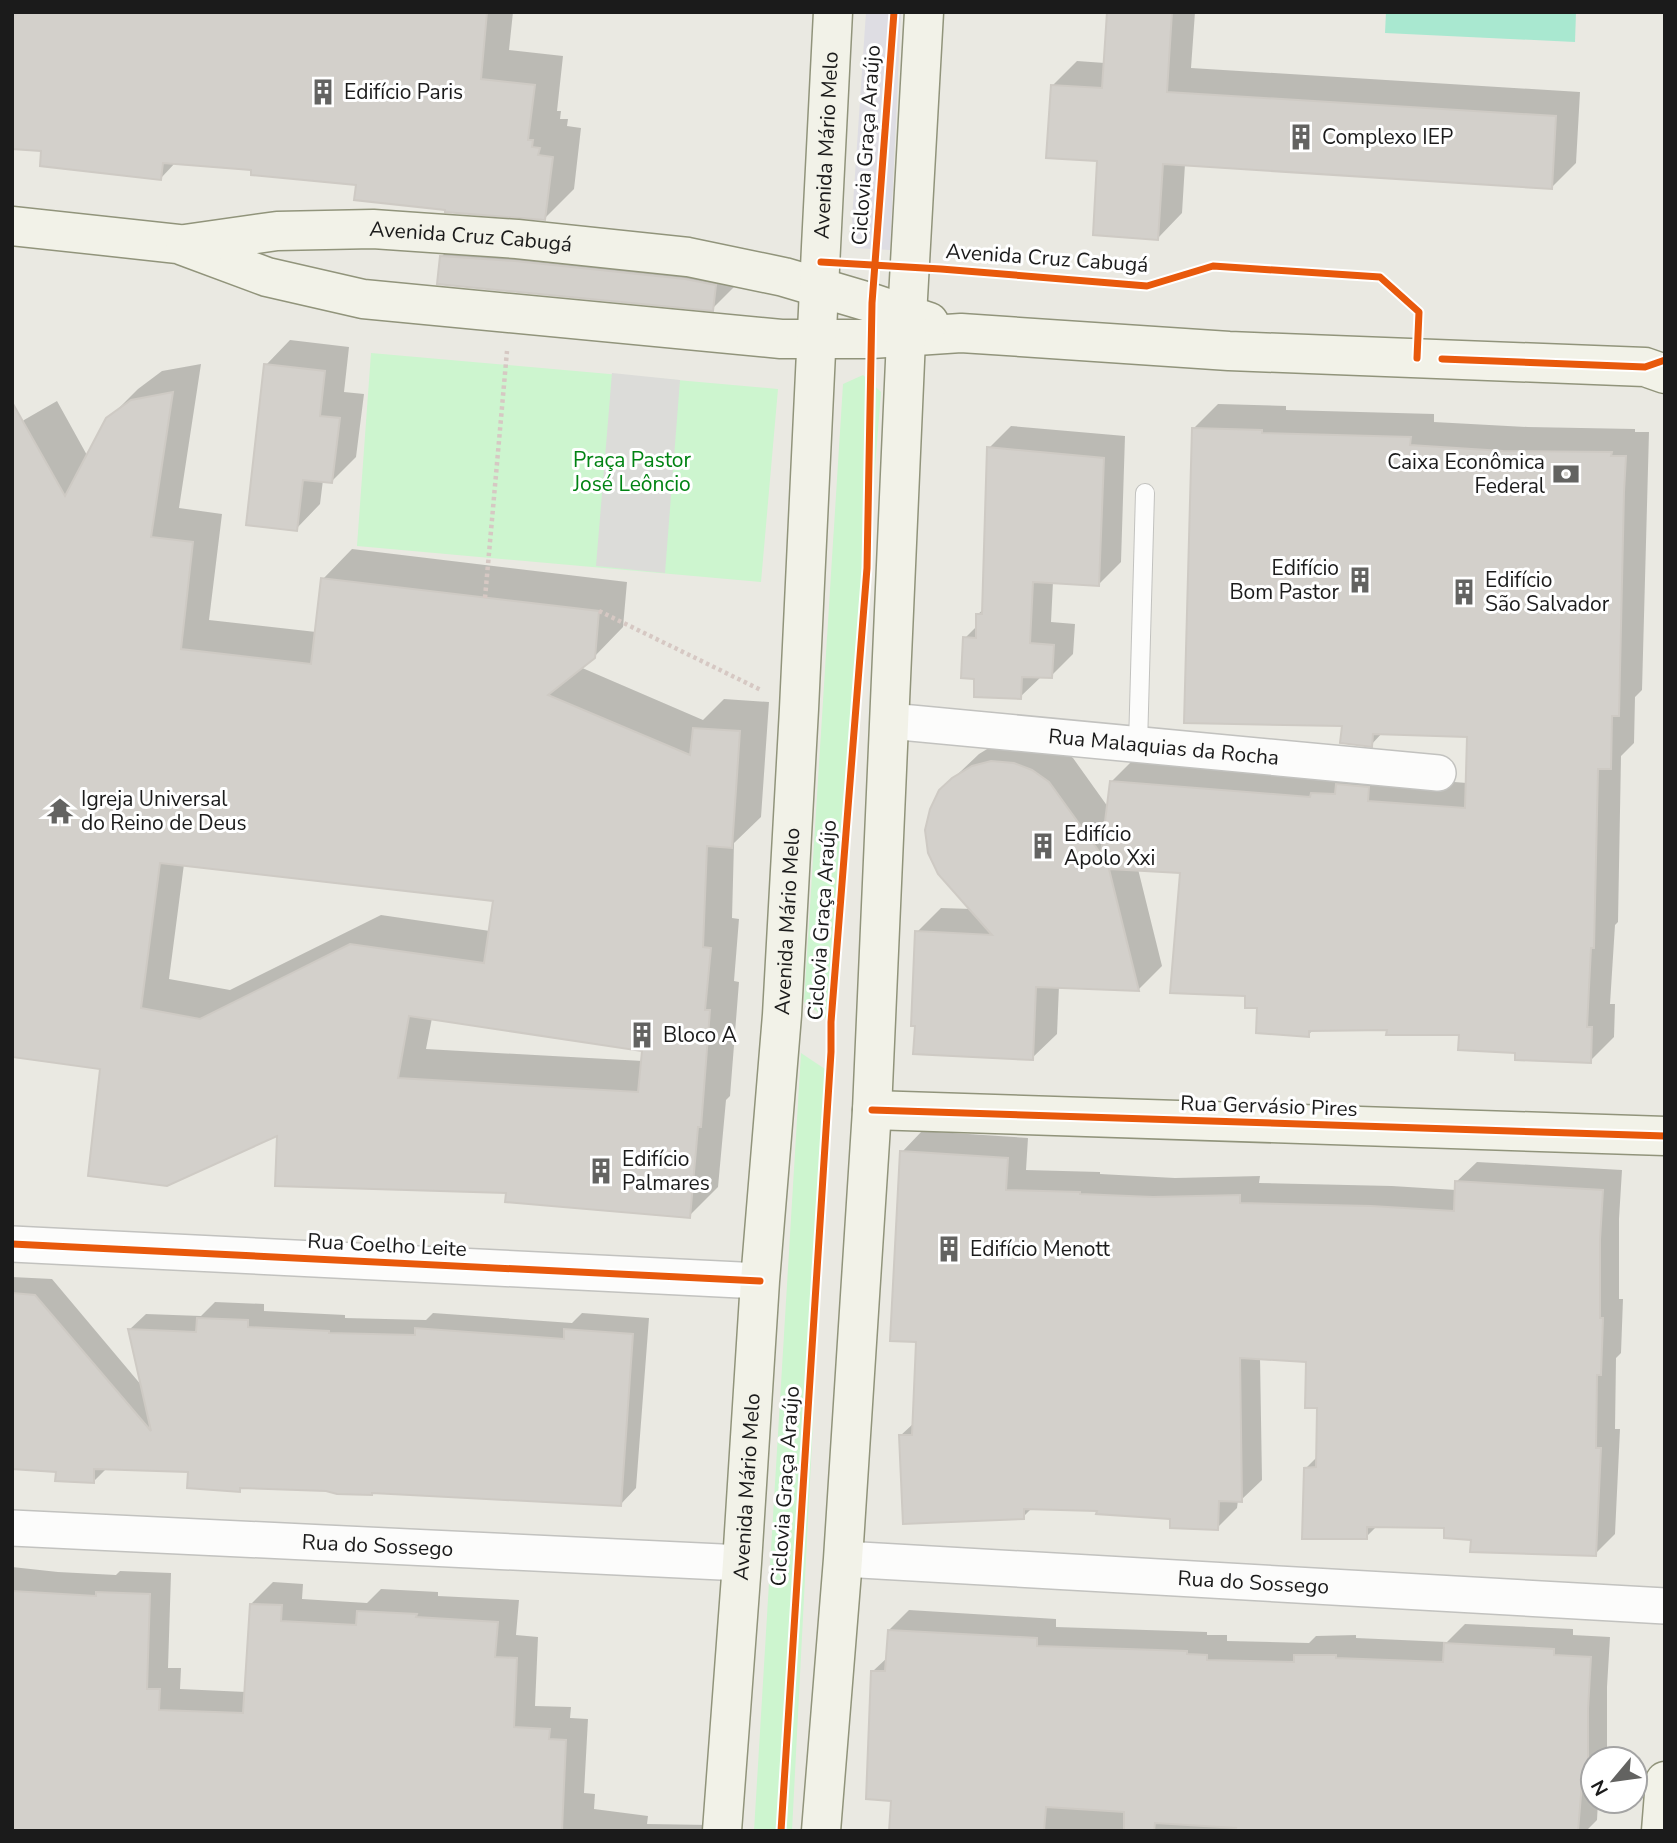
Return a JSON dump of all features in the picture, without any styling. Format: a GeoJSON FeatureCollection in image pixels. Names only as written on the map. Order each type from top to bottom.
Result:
{"type":"FeatureCollection","features":[{"type":"Feature","properties":{"kind":"main road","name":"Avenida Mário Melo"},"geometry":{"type":"LineString","coordinates":[[722,1831],[760,1281],[782,1015],[834,12]]}},
{"type":"Feature","properties":{"kind":"main road"},"geometry":{"type":"LineString","coordinates":[[821,1831],[843,1559],[872,1111],[907,326],[924,12]]}},
{"type":"Feature","properties":{"kind":"main road","name":"Avenida Cruz Cabugá"},"geometry":{"type":"LineString","coordinates":[[12,226],[178,244],[277,231],[373,229],[517,239],[688,257],[784,277],[872,303],[907,326],[961,333],[1242,352],[1658,367]]}},
{"type":"Feature","properties":{"kind":"main road","name":"Avenida Cruz Cabugá"},"geometry":{"type":"LineString","coordinates":[[178,244],[267,277],[363,299],[780,339],[871,339],[907,326]]}},
{"type":"Feature","properties":{"kind":"main road","name":"Rua Gervásio Pires"},"geometry":{"type":"LineString","coordinates":[[872,1111],[1665,1136]]}},
{"type":"Feature","properties":{"kind":"main road"},"geometry":{"type":"LineString","coordinates":[[1661,1831],[1665,1781]]}},
{"type":"Feature","properties":{"kind":"street","name":"Rua Malaquias da Rocha"},"geometry":{"type":"LineString","coordinates":[[890,721],[1438,773]]}},
{"type":"Feature","properties":{"kind":"street","name":"Rua Coelho Leite"},"geometry":{"type":"LineString","coordinates":[[12,1244],[760,1281]]}},
{"type":"Feature","properties":{"kind":"street","name":"Rua do Sossego"},"geometry":{"type":"LineString","coordinates":[[12,1528],[742,1563]]}},
{"type":"Feature","properties":{"kind":"street","name":"Rua do Sossego"},"geometry":{"type":"LineString","coordinates":[[843,1559],[1665,1606]]}},
{"type":"Feature","properties":{"kind":"lane"},"geometry":{"type":"LineString","coordinates":[[1138,745],[1145,493]]}},
{"type":"Feature","properties":{"kind":"path"},"geometry":{"type":"LineString","coordinates":[[485,598],[511,313]]}},
{"type":"Feature","properties":{"kind":"path"},"geometry":{"type":"LineString","coordinates":[[599,611],[799,709]]}},
{"type":"Feature","properties":{"kind":"green space"},"geometry":{"type":"Polygon","coordinates":[[[1386,12],[1576,12],[1575,42],[1385,33],[1386,12]]]}},
{"type":"Feature","properties":{"kind":"green space","name":"Praça Pastor José Leôncio"},"geometry":{"type":"Polygon","coordinates":[[[371,353],[778,389],[761,582],[357,546],[371,353]]]}},
{"type":"Feature","properties":{"kind":"green space"},"geometry":{"type":"Polygon","coordinates":[[[863,375],[881,392],[831,1022],[804,1002],[843,384],[863,375]]]}},
{"type":"Feature","properties":{"kind":"green space"},"geometry":{"type":"Polygon","coordinates":[[[801,1053],[831,1073],[792,1831],[754,1831],[801,1053]]]}},
{"type":"Feature","properties":{"kind":"shaded area"},"geometry":{"type":"Polygon","coordinates":[[[866,12],[901,12],[890,250],[855,248],[852,219],[866,12]]]}},
{"type":"Feature","properties":{"kind":"shaded area"},"geometry":{"type":"Polygon","coordinates":[[[612,373],[680,380],[665,573],[596,566],[612,373]]]}},
{"type":"Feature","properties":{"kind":"building"},"geometry":{"type":"Polygon","coordinates":[[[12,12],[487,12],[481,79],[535,85],[528,140],[533,140],[532,147],[540,148],[538,155],[553,157],[545,220],[445,212],[354,200],[356,185],[251,175],[251,170],[163,163],[161,180],[40,166],[41,151],[12,149],[12,12]]]}},
{"type":"Feature","properties":{"kind":"building","name":"Complexo IEP"},"geometry":{"type":"Polygon","coordinates":[[[1107,12],[1172,12],[1167,92],[1556,116],[1552,189],[1163,164],[1158,240],[1093,235],[1097,161],[1046,158],[1051,85],[1102,88],[1107,12]]]}},
{"type":"Feature","properties":{"kind":"building"},"geometry":{"type":"Polygon","coordinates":[[[440,256],[515,261],[685,279],[716,285],[713,311],[437,284],[440,256]]]}},
{"type":"Feature","properties":{"kind":"building"},"geometry":{"type":"Polygon","coordinates":[[[264,364],[325,371],[320,416],[340,418],[332,483],[303,480],[297,531],[246,525],[264,364]]]}},
{"type":"Feature","properties":{"kind":"building"},"geometry":{"type":"Polygon","coordinates":[[[173,392],[151,537],[193,542],[181,649],[311,664],[321,578],[599,611],[595,658],[548,695],[690,755],[693,728],[740,731],[732,848],[707,846],[703,947],[711,948],[705,1010],[710,1010],[701,1127],[698,1127],[690,1218],[505,1202],[506,1193],[275,1186],[277,1136],[167,1186],[88,1176],[100,1069],[12,1057],[12,402],[65,496],[106,418],[131,400],[173,392]],[[160,863],[141,1008],[200,1019],[350,944],[484,963],[493,901],[160,863]],[[409,1016],[398,1078],[638,1092],[642,1051],[409,1016]]]}},
{"type":"Feature","properties":{"kind":"building"},"geometry":{"type":"Polygon","coordinates":[[[1192,428],[1262,430],[1262,433],[1411,437],[1410,445],[1503,451],[1612,452],[1611,456],[1626,456],[1619,716],[1612,716],[1611,769],[1598,769],[1594,948],[1591,948],[1587,1027],[1592,1027],[1591,1063],[1515,1060],[1515,1053],[1458,1050],[1459,1035],[1386,1035],[1387,1030],[1309,1031],[1309,1037],[1256,1033],[1257,1008],[1245,1008],[1245,996],[1170,993],[1180,873],[1109,869],[1139,991],[1036,987],[1033,1060],[913,1054],[915,1026],[911,1026],[915,931],[992,935],[938,874],[928,853],[925,830],[930,809],[939,790],[972,766],[991,761],[1014,763],[1032,770],[1049,782],[1101,854],[1110,781],[1310,797],[1311,793],[1335,794],[1336,784],[1369,787],[1368,801],[1465,808],[1467,737],[1373,734],[1372,747],[1340,743],[1342,726],[1184,723],[1192,428]]]}},
{"type":"Feature","properties":{"kind":"building"},"geometry":{"type":"Polygon","coordinates":[[[987,447],[1104,458],[1099,586],[1033,582],[1030,643],[1054,645],[1052,678],[1022,677],[1021,699],[974,697],[974,679],[961,678],[963,637],[976,638],[976,614],[982,614],[987,447]]]}},
{"type":"Feature","properties":{"kind":"building"},"geometry":{"type":"Polygon","coordinates":[[[900,1151],[1008,1158],[1006,1190],[1153,1197],[1240,1195],[1240,1203],[1454,1211],[1455,1181],[1603,1190],[1600,1318],[1603,1318],[1601,1375],[1597,1375],[1596,1448],[1601,1448],[1596,1556],[1470,1552],[1471,1540],[1444,1538],[1444,1528],[1367,1527],[1367,1539],[1302,1539],[1304,1468],[1316,1467],[1317,1408],[1305,1408],[1306,1362],[1240,1358],[1242,1502],[1219,1501],[1218,1530],[1170,1528],[1170,1519],[1096,1514],[1097,1511],[1024,1509],[1024,1519],[903,1524],[899,1435],[912,1435],[916,1342],[890,1341],[900,1151]]]}},
{"type":"Feature","properties":{"kind":"building"},"geometry":{"type":"Polygon","coordinates":[[[12,1293],[35,1295],[151,1431],[128,1329],[196,1332],[197,1318],[248,1320],[248,1327],[329,1333],[415,1335],[415,1328],[564,1339],[564,1329],[633,1334],[621,1506],[372,1493],[337,1494],[326,1491],[240,1488],[240,1492],[187,1488],[188,1472],[94,1469],[94,1483],[55,1481],[56,1472],[12,1469],[12,1293]]]}},
{"type":"Feature","properties":{"kind":"building"},"geometry":{"type":"Polygon","coordinates":[[[12,1591],[96,1596],[96,1592],[150,1594],[147,1689],[160,1689],[159,1710],[243,1713],[250,1604],[282,1605],[281,1621],[356,1625],[357,1611],[498,1622],[495,1657],[517,1658],[514,1727],[550,1729],[549,1739],[566,1740],[562,1831],[12,1831],[12,1591]]]}},
{"type":"Feature","properties":{"kind":"building"},"geometry":{"type":"Polygon","coordinates":[[[888,1630],[1037,1638],[1037,1646],[1187,1651],[1187,1654],[1207,1655],[1207,1660],[1294,1662],[1294,1655],[1336,1655],[1336,1658],[1443,1662],[1444,1643],[1554,1649],[1554,1655],[1591,1657],[1588,1745],[1579,1745],[1578,1831],[1235,1831],[1236,1828],[1155,1823],[1154,1831],[1124,1831],[1124,1812],[1046,1807],[1044,1831],[889,1831],[891,1801],[866,1799],[871,1671],[885,1671],[888,1630]]]}},
{"type":"Feature","properties":{"kind":"cycle path","name":"Ciclovia Graça Araújo"},"geometry":{"type":"LineString","coordinates":[[781,1831],[831,1022],[867,568],[872,303],[894,12]]}},
{"type":"Feature","properties":{"kind":"cycle path"},"geometry":{"type":"LineString","coordinates":[[821,262],[1147,286],[1213,266],[1380,277],[1419,312],[1417,358]]}},
{"type":"Feature","properties":{"kind":"cycle path"},"geometry":{"type":"LineString","coordinates":[[1442,359],[1645,367],[1665,360]]}},
{"type":"Feature","properties":{"kind":"cycle path"},"geometry":{"type":"LineString","coordinates":[[872,1110],[1665,1136]]}},
{"type":"Feature","properties":{"kind":"cycle path"},"geometry":{"type":"LineString","coordinates":[[12,1244],[760,1281]]}},
{"type":"Feature","properties":{"kind":"place","name":"Edifício Paris"},"geometry":{"type":"Point","coordinates":[323,92]}},
{"type":"Feature","properties":{"kind":"place","name":"Complexo IEP"},"geometry":{"type":"Point","coordinates":[1301,137]}},
{"type":"Feature","properties":{"kind":"place","name":"Caixa Econômica Federal"},"geometry":{"type":"Point","coordinates":[1566,474]}},
{"type":"Feature","properties":{"kind":"place","name":"Edifício Bom Pastor"},"geometry":{"type":"Point","coordinates":[1360,580]}},
{"type":"Feature","properties":{"kind":"place","name":"Edifício São Salvador"},"geometry":{"type":"Point","coordinates":[1464,592]}},
{"type":"Feature","properties":{"kind":"place","name":"Igreja Universal do Reino de Deus"},"geometry":{"type":"Point","coordinates":[60,811]}},
{"type":"Feature","properties":{"kind":"place","name":"Edifício Apolo Xxi"},"geometry":{"type":"Point","coordinates":[1043,846]}},
{"type":"Feature","properties":{"kind":"place","name":"Bloco A"},"geometry":{"type":"Point","coordinates":[642,1035]}},
{"type":"Feature","properties":{"kind":"place","name":"Edifício Palmares"},"geometry":{"type":"Point","coordinates":[601,1171]}},
{"type":"Feature","properties":{"kind":"place","name":"Edifício Menott"},"geometry":{"type":"Point","coordinates":[949,1249]}}]}
